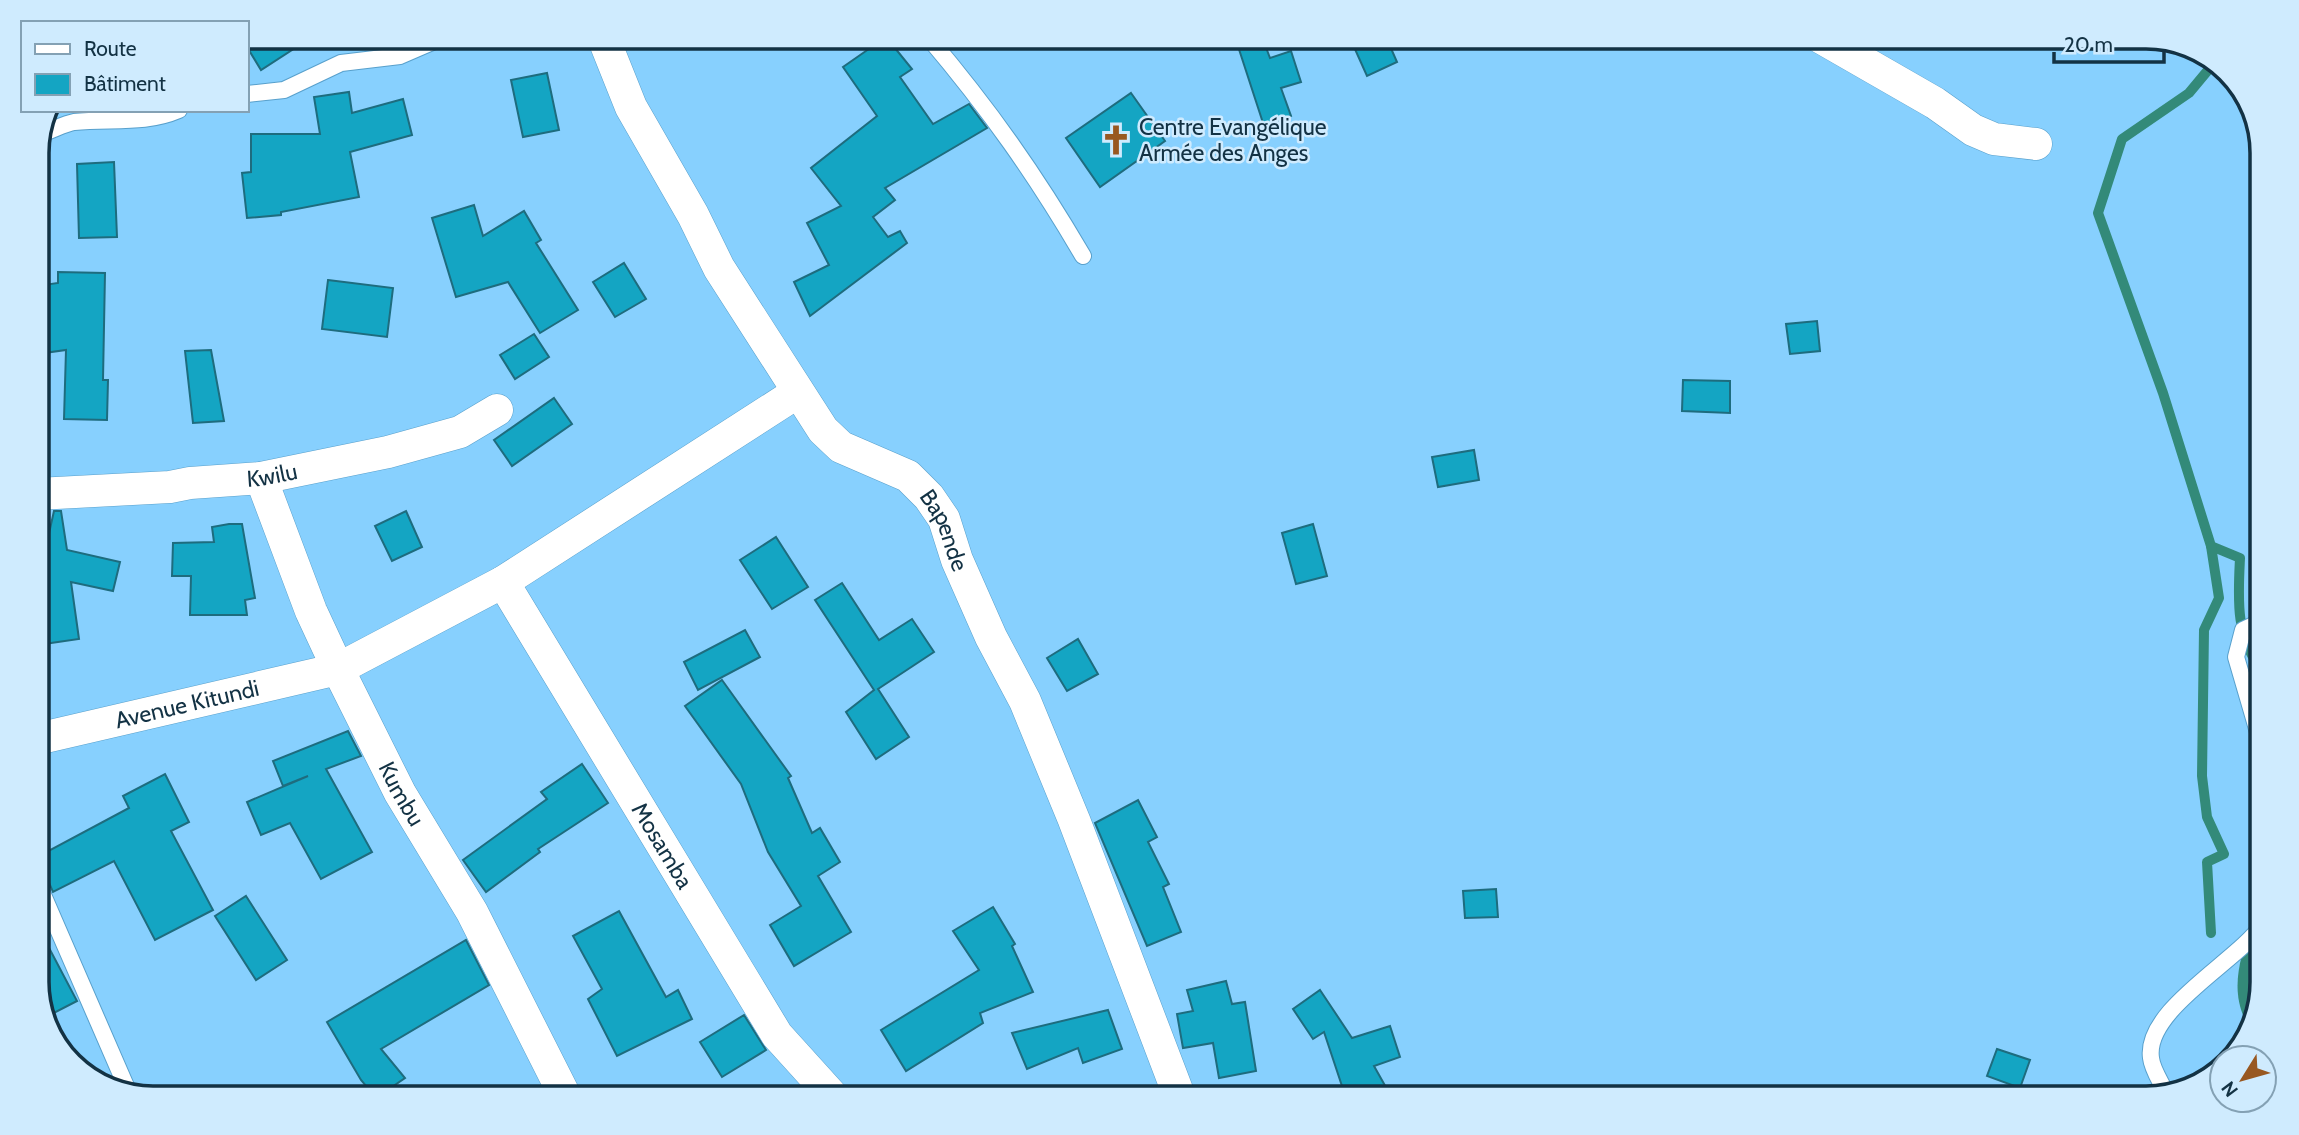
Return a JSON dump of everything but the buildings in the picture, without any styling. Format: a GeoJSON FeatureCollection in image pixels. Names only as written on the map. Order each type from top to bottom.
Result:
{"type":"FeatureCollection","features":[{"type":"Feature","properties":{"kind":"street","name":"Bapende"},"geometry":{"type":"LineString","coordinates":[[608,49],[641,126],[693,215],[719,268],[823,430],[841,447],[908,476],[929,497],[944,519],[957,560],[991,637],[1025,701],[1074,820],[1176,1086]]}},
{"type":"Feature","properties":{"kind":"street"},"geometry":{"type":"LineString","coordinates":[[1841,49],[1934,103],[1973,130],[1994,139],[2036,144]]}},
{"type":"Feature","properties":{"kind":"street","name":"Avenue Kitundi"},"geometry":{"type":"LineString","coordinates":[[49,736],[338,668],[503,582],[798,392]]}},
{"type":"Feature","properties":{"kind":"street","name":"Kwilu"},"geometry":{"type":"LineString","coordinates":[[49,493],[170,487],[261,478],[387,452],[460,432],[497,410]]}},
{"type":"Feature","properties":{"kind":"street","name":"Kumbu"},"geometry":{"type":"LineString","coordinates":[[261,478],[311,611],[338,668],[400,793],[472,912],[560,1086]]}},
{"type":"Feature","properties":{"kind":"street","name":"Mosamba"},"geometry":{"type":"LineString","coordinates":[[503,582],[778,1035],[823,1086]]}},
{"type":"Feature","properties":{"kind":"lane"},"geometry":{"type":"LineString","coordinates":[[248,94],[284,90],[341,63],[400,56],[416,49]]}},
{"type":"Feature","properties":{"kind":"lane"},"geometry":{"type":"LineString","coordinates":[[938,49],[986,106],[1045,190],[1083,256]]}},
{"type":"Feature","properties":{"kind":"lane"},"geometry":{"type":"LineString","coordinates":[[52,130],[73,122],[149,120],[174,112]]}},
{"type":"Feature","properties":{"kind":"lane"},"geometry":{"type":"LineString","coordinates":[[2250,628],[2244,631],[2236,657],[2250,705]]}},
{"type":"Feature","properties":{"kind":"lane"},"geometry":{"type":"LineString","coordinates":[[49,909],[124,1081]]}},
{"type":"Feature","properties":{"kind":"lane"},"geometry":{"type":"LineString","coordinates":[[2161,1085],[2150,1058],[2159,1026],[2186,996],[2250,936]]}},
{"type":"Feature","properties":{"kind":"shaded area"},"geometry":{"type":"Polygon","coordinates":[[[2250,952],[2249,996],[2244,1016],[2238,994],[2242,955],[2250,952]]]}},
{"type":"Feature","properties":{"kind":"waterway"},"geometry":{"type":"LineString","coordinates":[[2208,70],[2189,93],[2122,139],[2098,213],[2163,393],[2211,546],[2240,558],[2240,617],[2250,651]]}},
{"type":"Feature","properties":{"kind":"waterway"},"geometry":{"type":"LineString","coordinates":[[2211,546],[2219,598],[2204,630],[2202,776],[2207,817],[2224,854],[2207,862],[2211,933]]}},
{"type":"Feature","properties":{"kind":"place","name":"Centre Evangélique Armée des Anges"},"geometry":{"type":"Point","coordinates":[1116,140]}}]}
